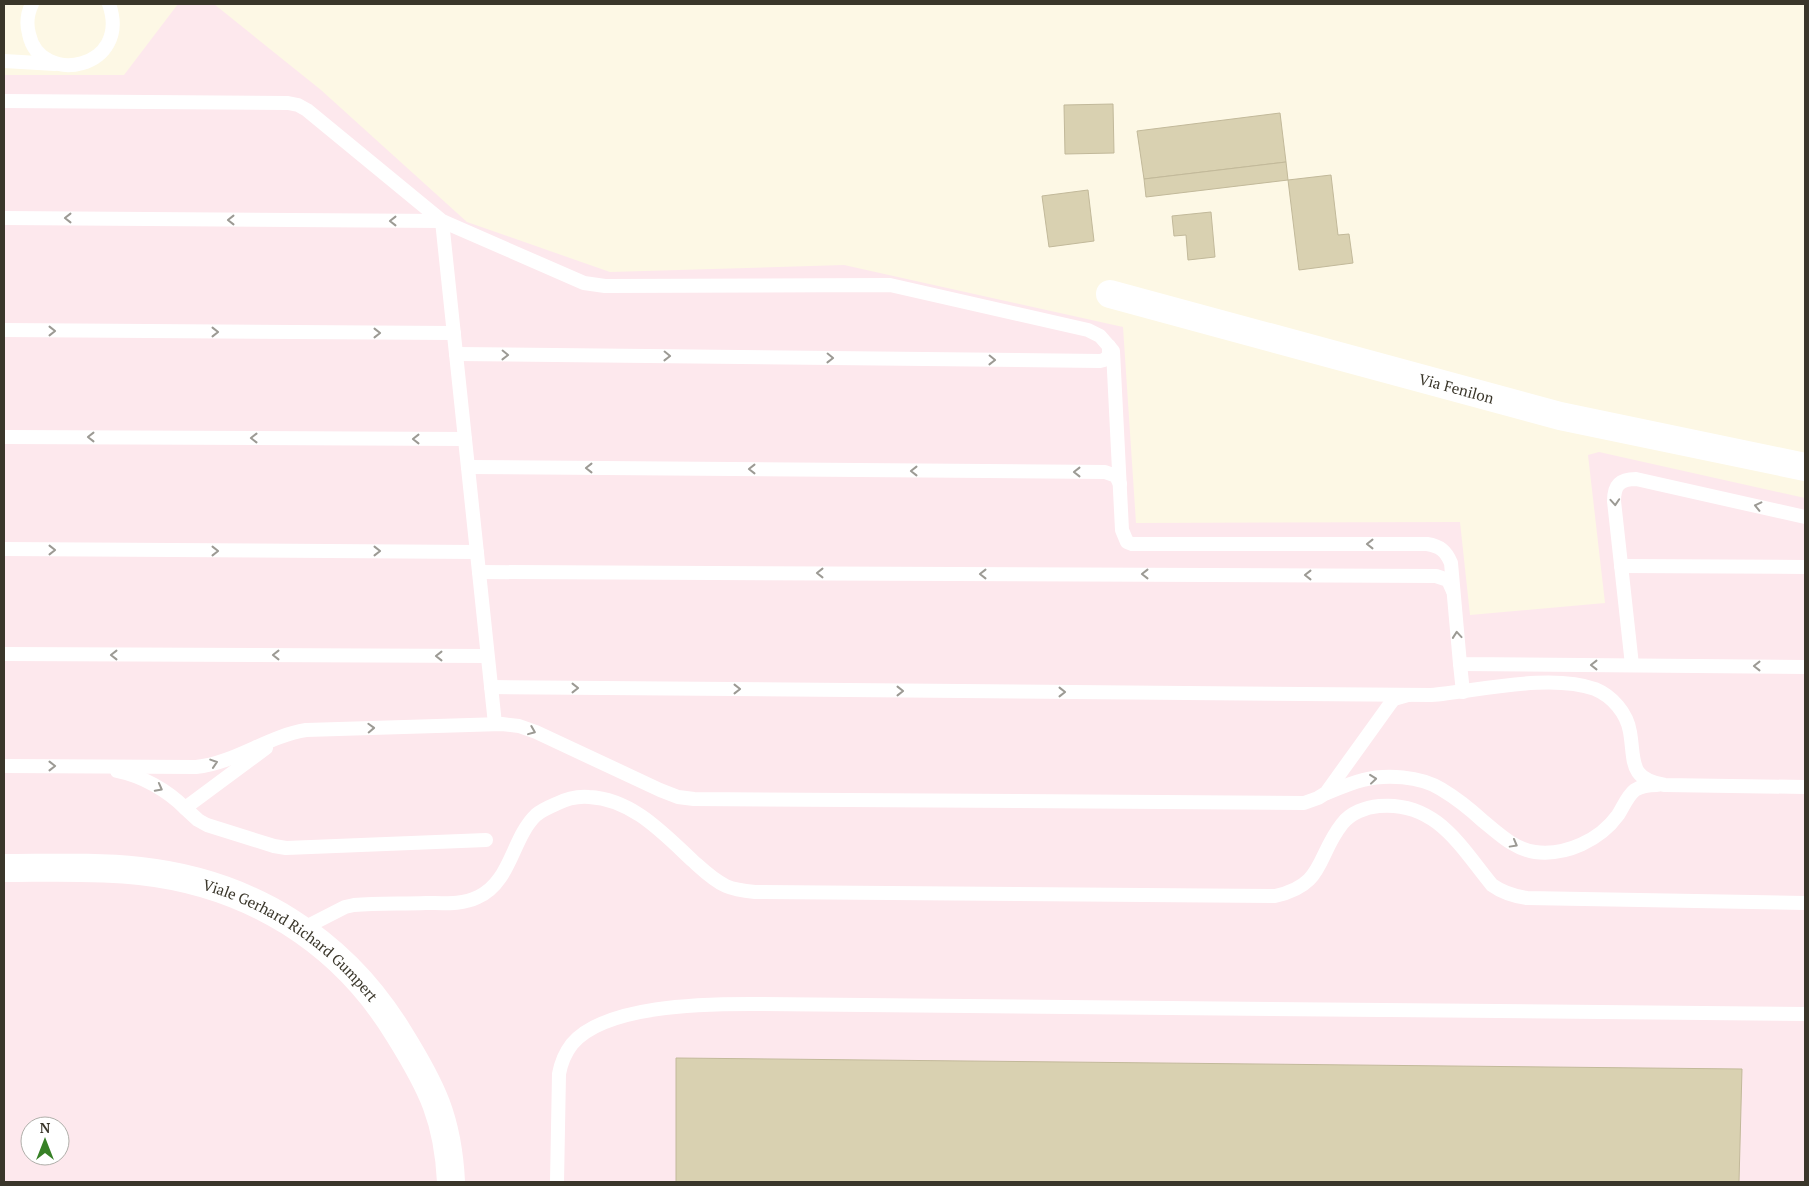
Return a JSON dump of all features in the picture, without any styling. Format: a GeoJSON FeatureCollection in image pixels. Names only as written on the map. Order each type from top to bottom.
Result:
{"type":"FeatureCollection","features":[{"type":"Feature","properties":{"kind":"street","name":"Via Fenilon"},"geometry":{"type":"LineString","coordinates":[[1110,294],[1560,416],[1805,467]]}},
{"type":"Feature","properties":{"kind":"street","name":"Viale Gerhard Richard Gumpert"},"geometry":{"type":"LineString","coordinates":[[4,868],[90,868],[140,871],[181,877],[217,887],[255,902],[302,929],[340,960],[367,988],[391,1021],[412,1055],[437,1103],[444,1125],[450,1154],[451,1182]]}},
{"type":"Feature","properties":{"kind":"lane"},"geometry":{"type":"LineString","coordinates":[[32,4],[27,24],[30,38],[37,50],[49,60],[62,65]]}},
{"type":"Feature","properties":{"kind":"lane"},"geometry":{"type":"LineString","coordinates":[[4,61],[76,65],[90,61],[101,53],[109,42],[113,29],[113,15],[109,4]]}},
{"type":"Feature","properties":{"kind":"lane"},"geometry":{"type":"LineString","coordinates":[[4,102],[288,103],[298,105],[308,110],[442,221],[584,283],[605,286],[890,285],[1088,330],[1100,336],[1113,351],[1122,530],[1127,542],[1132,544],[1436,545],[1448,555],[1451,563],[1463,692]]}},
{"type":"Feature","properties":{"kind":"lane"},"geometry":{"type":"LineString","coordinates":[[4,218],[442,221]]}},
{"type":"Feature","properties":{"kind":"lane"},"geometry":{"type":"LineString","coordinates":[[442,221],[495,724]]}},
{"type":"Feature","properties":{"kind":"lane"},"geometry":{"type":"LineString","coordinates":[[4,330],[454,333]]}},
{"type":"Feature","properties":{"kind":"lane"},"geometry":{"type":"LineString","coordinates":[[456,354],[1100,361],[1109,356],[1109,346]]}},
{"type":"Feature","properties":{"kind":"lane"},"geometry":{"type":"LineString","coordinates":[[4,437],[465,439]]}},
{"type":"Feature","properties":{"kind":"lane"},"geometry":{"type":"LineString","coordinates":[[468,467],[1105,472],[1116,476],[1120,484]]}},
{"type":"Feature","properties":{"kind":"lane"},"geometry":{"type":"LineString","coordinates":[[1632,665],[1614,492],[1617,486],[1628,479],[1636,479],[1805,517]]}},
{"type":"Feature","properties":{"kind":"lane"},"geometry":{"type":"LineString","coordinates":[[4,549],[477,552]]}},
{"type":"Feature","properties":{"kind":"lane"},"geometry":{"type":"LineString","coordinates":[[1621,566],[1805,567]]}},
{"type":"Feature","properties":{"kind":"lane"},"geometry":{"type":"LineString","coordinates":[[479,572],[1436,576],[1448,580],[1453,592]]}},
{"type":"Feature","properties":{"kind":"lane"},"geometry":{"type":"LineString","coordinates":[[4,654],[488,656]]}},
{"type":"Feature","properties":{"kind":"lane"},"geometry":{"type":"LineString","coordinates":[[1460,664],[1805,667]]}},
{"type":"Feature","properties":{"kind":"lane"},"geometry":{"type":"LineString","coordinates":[[491,687],[1431,695],[1504,685],[1580,685],[1595,689],[1609,697],[1625,718],[1630,731],[1631,753],[1638,772],[1646,780],[1665,786]]}},
{"type":"Feature","properties":{"kind":"lane"},"geometry":{"type":"LineString","coordinates":[[1326,793],[1394,699],[1408,695]]}},
{"type":"Feature","properties":{"kind":"lane"},"geometry":{"type":"LineString","coordinates":[[4,766],[196,767],[210,765],[283,736],[306,730],[495,724],[519,726],[536,732],[660,790],[678,797],[694,799],[1304,803],[1363,780],[1395,778],[1427,783],[1440,788],[1467,806],[1510,842],[1520,848],[1535,852],[1548,852],[1576,847],[1595,837],[1608,826],[1633,790],[1649,786],[1805,788]]}},
{"type":"Feature","properties":{"kind":"lane"},"geometry":{"type":"LineString","coordinates":[[185,808],[283,736]]}},
{"type":"Feature","properties":{"kind":"lane"},"geometry":{"type":"LineString","coordinates":[[97,766],[122,772],[148,782],[170,794],[198,820],[207,825],[274,846],[286,848],[486,840]]}},
{"type":"Feature","properties":{"kind":"lane"},"geometry":{"type":"LineString","coordinates":[[302,929],[346,907],[354,905],[456,903],[478,897],[490,890],[498,881],[528,825],[536,815],[561,801],[577,797],[604,799],[633,810],[648,820],[711,877],[725,886],[755,892],[1275,896],[1289,893],[1302,887],[1310,880],[1317,871],[1335,834],[1342,823],[1350,816],[1362,810],[1390,805],[1418,810],[1441,824],[1492,885],[1501,892],[1512,896],[1527,898],[1805,903]]}},
{"type":"Feature","properties":{"kind":"lane"},"geometry":{"type":"LineString","coordinates":[[557,1182],[559,1074],[561,1063],[567,1051],[581,1035],[597,1025],[616,1018],[649,1011],[710,1004],[761,1004],[1805,1014]]}},
{"type":"Feature","properties":{"kind":"shaded area"},"geometry":{"type":"Polygon","coordinates":[[[178,4],[214,4],[321,90],[467,222],[610,272],[844,265],[1123,327],[1136,523],[1460,522],[1470,615],[1605,603],[1588,455],[1599,452],[1805,498],[1805,1182],[4,1182],[4,75],[124,75],[178,4]]]}},
{"type":"Feature","properties":{"kind":"building"},"geometry":{"type":"Polygon","coordinates":[[[1113,104],[1114,153],[1065,154],[1064,105],[1113,104]]]}},
{"type":"Feature","properties":{"kind":"building"},"geometry":{"type":"Polygon","coordinates":[[[1280,113],[1286,162],[1144,179],[1137,131],[1280,113]]]}},
{"type":"Feature","properties":{"kind":"building"},"geometry":{"type":"Polygon","coordinates":[[[1286,162],[1288,180],[1146,197],[1144,179],[1286,162]]]}},
{"type":"Feature","properties":{"kind":"building"},"geometry":{"type":"Polygon","coordinates":[[[1331,175],[1338,235],[1349,234],[1353,263],[1299,270],[1288,180],[1331,175]]]}},
{"type":"Feature","properties":{"kind":"building"},"geometry":{"type":"Polygon","coordinates":[[[1088,190],[1094,241],[1049,247],[1042,196],[1088,190]]]}},
{"type":"Feature","properties":{"kind":"building"},"geometry":{"type":"Polygon","coordinates":[[[1211,212],[1215,257],[1188,260],[1186,235],[1174,236],[1172,216],[1211,212]]]}},
{"type":"Feature","properties":{"kind":"building"},"geometry":{"type":"Polygon","coordinates":[[[676,1058],[1742,1069],[1739,1182],[676,1182],[676,1058]]]}}]}
